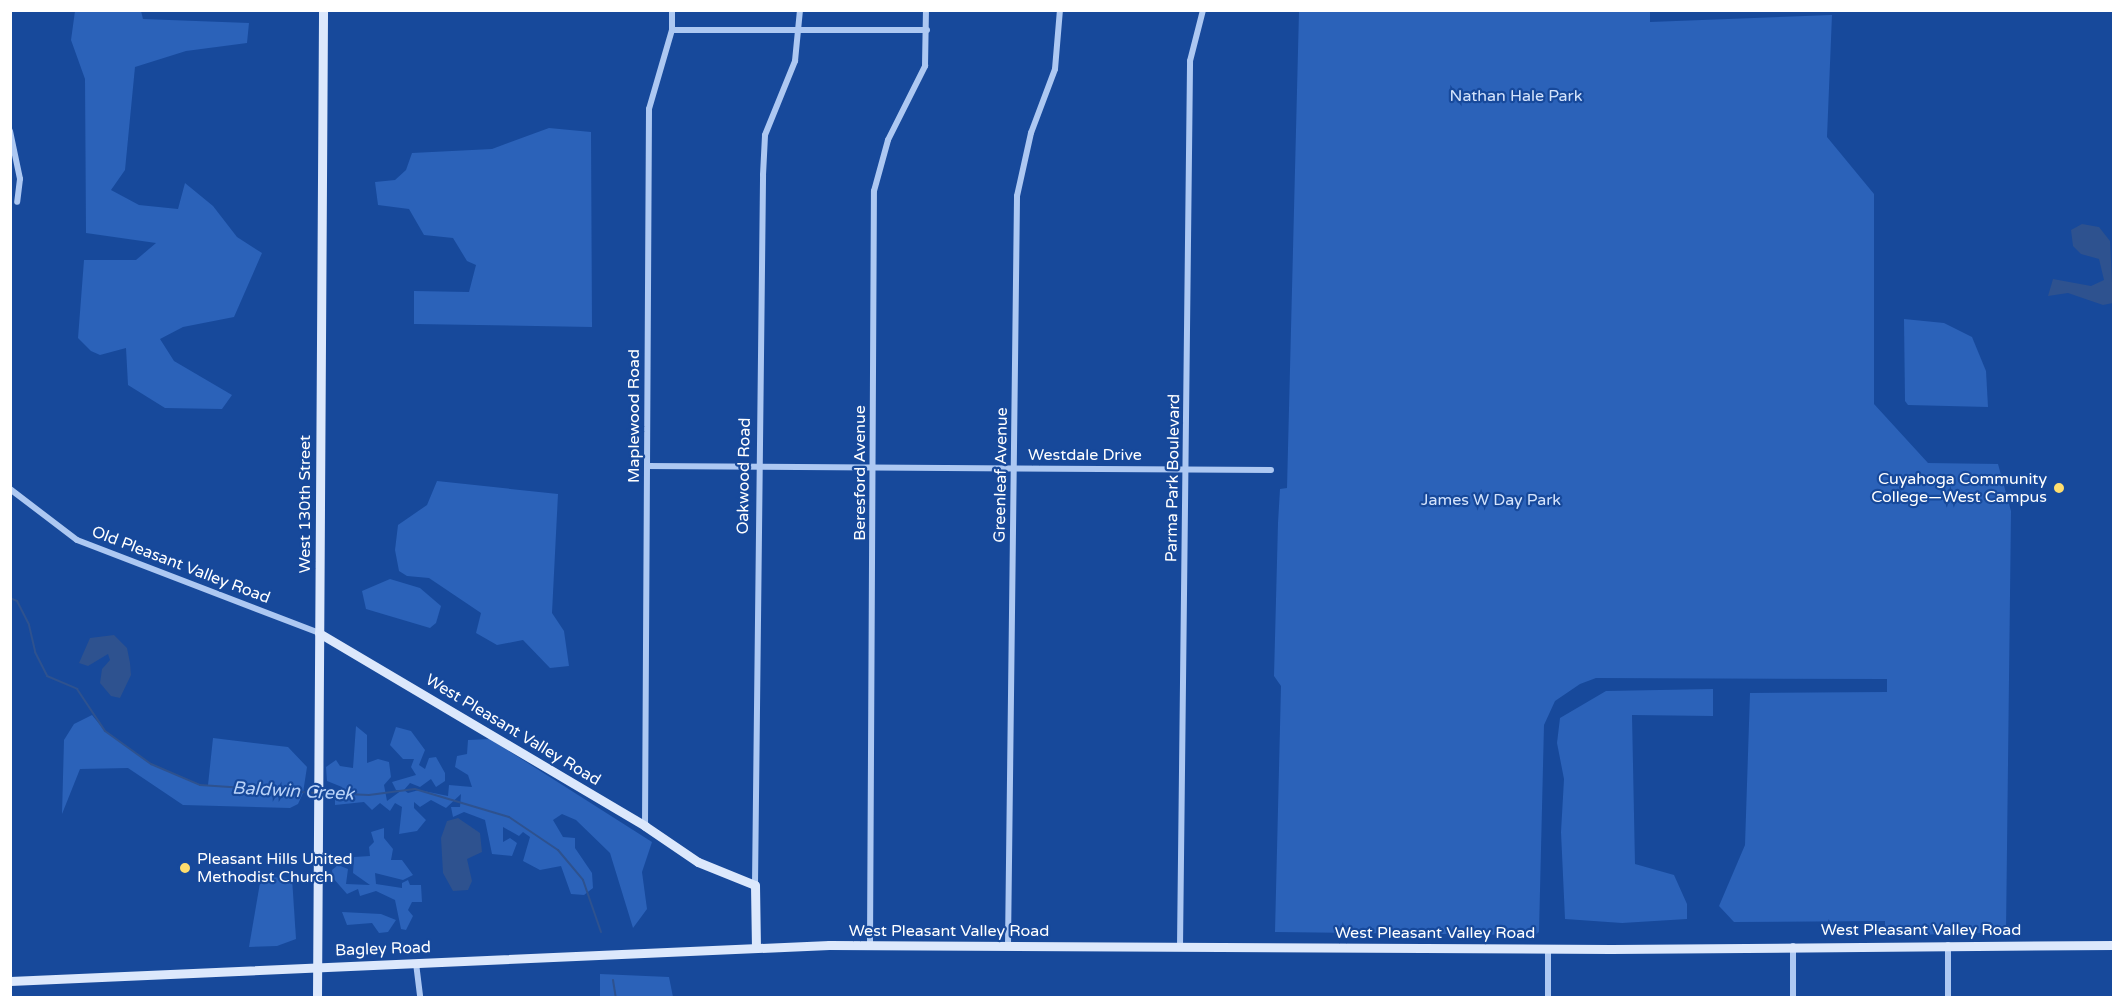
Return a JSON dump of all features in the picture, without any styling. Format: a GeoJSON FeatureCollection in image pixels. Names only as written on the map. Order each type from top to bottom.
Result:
{"type":"FeatureCollection","features":[{"type":"Feature","properties":{"kind":"main road","name":"West 130th Street"},"geometry":{"type":"LineString","coordinates":[[317,998],[323,10]]}},
{"type":"Feature","properties":{"kind":"main road","name":"West Pleasant Valley Road"},"geometry":{"type":"LineString","coordinates":[[319,633],[645,826],[698,862],[755,885]]}},
{"type":"Feature","properties":{"kind":"main road","name":"Oakwood Road"},"geometry":{"type":"LineString","coordinates":[[755,885],[756,948]]}},
{"type":"Feature","properties":{"kind":"main road","name":"West Pleasant Valley Road"},"geometry":{"type":"LineString","coordinates":[[756,948],[1008,945],[1548,949],[1793,945],[2114,945]]}},
{"type":"Feature","properties":{"kind":"main road","name":"Bagley Road"},"geometry":{"type":"LineString","coordinates":[[10,981],[756,948]]}},
{"type":"Feature","properties":{"kind":"street","name":"Maplewood Road"},"geometry":{"type":"LineString","coordinates":[[645,826],[649,109],[672,30],[672,10]]}},
{"type":"Feature","properties":{"kind":"street","name":"Oakwood Road"},"geometry":{"type":"LineString","coordinates":[[755,885],[765,135],[795,61],[800,30],[800,10]]}},
{"type":"Feature","properties":{"kind":"street","name":"Beresford Avenue"},"geometry":{"type":"LineString","coordinates":[[870,945],[874,191],[888,140],[925,66],[926,10]]}},
{"type":"Feature","properties":{"kind":"street","name":"Greenleaf Avenue"},"geometry":{"type":"LineString","coordinates":[[1008,945],[1017,196],[1031,133],[1055,69],[1060,10]]}},
{"type":"Feature","properties":{"kind":"street","name":"Parma Park Boulevard"},"geometry":{"type":"LineString","coordinates":[[1180,947],[1190,61],[1203,10]]}},
{"type":"Feature","properties":{"kind":"street"},"geometry":{"type":"LineString","coordinates":[[672,30],[927,30]]}},
{"type":"Feature","properties":{"kind":"street"},"geometry":{"type":"LineString","coordinates":[[10,131],[20,179],[17,202]]}},
{"type":"Feature","properties":{"kind":"street","name":"Westdale Drive"},"geometry":{"type":"LineString","coordinates":[[647,466],[760,469],[1187,468],[1270,470]]}},
{"type":"Feature","properties":{"kind":"street","name":"Old Pleasant Valley Road"},"geometry":{"type":"LineString","coordinates":[[10,489],[77,540],[319,633]]}},
{"type":"Feature","properties":{"kind":"street"},"geometry":{"type":"LineString","coordinates":[[1948,944],[1948,998]]}},
{"type":"Feature","properties":{"kind":"street"},"geometry":{"type":"LineString","coordinates":[[1793,945],[1793,998]]}},
{"type":"Feature","properties":{"kind":"street"},"geometry":{"type":"LineString","coordinates":[[1548,949],[1548,998]]}},
{"type":"Feature","properties":{"kind":"street"},"geometry":{"type":"LineString","coordinates":[[416,963],[420,998]]}},
{"type":"Feature","properties":{"kind":"green space"},"geometry":{"type":"Polygon","coordinates":[[[75,11],[141,11],[143,19],[249,23],[247,43],[186,51],[135,67],[125,170],[111,190],[139,205],[178,209],[185,183],[213,206],[237,237],[262,253],[234,317],[183,327],[160,339],[174,361],[232,395],[222,409],[165,408],[128,385],[126,348],[100,355],[91,351],[78,338],[84,260],[136,260],[156,243],[86,233],[85,79],[71,40],[75,11]]]}},
{"type":"Feature","properties":{"kind":"green space","name":"James W Day Park"},"geometry":{"type":"Polygon","coordinates":[[[1299,11],[1650,11],[1650,22],[1832,15],[1827,137],[1874,194],[1874,404],[1928,463],[1998,464],[2011,511],[2006,932],[1885,936],[1885,921],[1734,922],[1719,906],[1745,845],[1750,693],[1887,692],[1887,679],[1596,678],[1580,684],[1555,701],[1544,725],[1539,932],[1535,935],[1275,932],[1281,686],[1274,676],[1280,489],[1287,488],[1299,11]]]}},
{"type":"Feature","properties":{"kind":"green space"},"geometry":{"type":"Polygon","coordinates":[[[549,128],[591,132],[592,327],[414,324],[414,291],[469,292],[476,265],[467,261],[453,238],[424,235],[409,209],[378,205],[375,182],[395,180],[406,170],[412,153],[492,149],[549,128]]]}},
{"type":"Feature","properties":{"kind":"green space"},"geometry":{"type":"Polygon","coordinates":[[[1904,319],[1944,323],[1972,337],[1986,371],[1988,407],[1908,405],[1905,401],[1904,319]]]}},
{"type":"Feature","properties":{"kind":"green space"},"geometry":{"type":"Polygon","coordinates":[[[437,481],[558,494],[552,613],[564,631],[569,666],[550,668],[523,640],[497,645],[476,633],[481,613],[429,578],[407,576],[399,571],[395,550],[398,525],[427,505],[437,481]]]}},
{"type":"Feature","properties":{"kind":"green space"},"geometry":{"type":"Polygon","coordinates":[[[390,579],[420,588],[441,606],[436,623],[430,628],[366,609],[362,591],[390,579]]]}},
{"type":"Feature","properties":{"kind":"green space"},"geometry":{"type":"Polygon","coordinates":[[[1713,689],[1713,716],[1632,715],[1635,864],[1674,875],[1687,904],[1687,919],[1622,923],[1565,919],[1561,832],[1564,779],[1557,743],[1560,718],[1606,691],[1713,689]]]}},
{"type":"Feature","properties":{"kind":"green space"},"geometry":{"type":"Polygon","coordinates":[[[92,715],[105,731],[151,764],[200,785],[208,785],[213,738],[288,747],[307,767],[303,793],[298,804],[290,808],[183,805],[128,768],[80,769],[62,814],[64,740],[74,724],[92,715]]]}},
{"type":"Feature","properties":{"kind":"green space"},"geometry":{"type":"Polygon","coordinates":[[[356,726],[367,735],[367,763],[378,759],[389,762],[391,777],[384,785],[387,801],[402,790],[396,790],[392,782],[416,775],[411,767],[414,759],[403,759],[390,745],[396,727],[411,731],[425,750],[419,765],[425,769],[429,758],[436,757],[445,773],[445,781],[436,787],[431,779],[420,787],[410,783],[404,790],[408,793],[419,790],[448,796],[449,785],[472,787],[468,775],[455,767],[457,756],[467,754],[468,740],[490,739],[652,842],[642,872],[647,909],[633,928],[610,853],[576,820],[562,814],[553,820],[563,837],[575,838],[575,848],[592,873],[593,888],[584,895],[571,894],[561,866],[540,870],[523,861],[530,837],[523,832],[519,836],[503,827],[503,842],[510,838],[517,843],[512,856],[492,854],[485,820],[464,812],[453,817],[451,807],[460,807],[461,794],[446,808],[431,800],[420,807],[414,802],[414,808],[426,820],[417,831],[399,834],[402,807],[395,803],[390,811],[380,803],[372,810],[364,802],[335,805],[335,796],[346,797],[342,787],[327,781],[326,767],[336,760],[340,766],[353,768],[356,726]]]}},
{"type":"Feature","properties":{"kind":"green space"},"geometry":{"type":"Polygon","coordinates":[[[384,828],[384,838],[393,849],[391,860],[402,860],[413,875],[403,880],[375,873],[376,884],[402,888],[402,883],[408,880],[410,885],[421,885],[422,902],[412,902],[408,910],[413,916],[406,930],[401,929],[395,900],[376,891],[360,896],[358,889],[347,894],[333,878],[332,870],[338,865],[348,869],[346,884],[370,885],[353,873],[354,857],[370,856],[369,847],[374,842],[371,832],[384,828]]]}},
{"type":"Feature","properties":{"kind":"green space"},"geometry":{"type":"Polygon","coordinates":[[[261,877],[292,878],[296,939],[277,946],[249,947],[261,877]]]}},
{"type":"Feature","properties":{"kind":"green space"},"geometry":{"type":"Polygon","coordinates":[[[342,912],[381,914],[396,920],[388,932],[379,933],[372,923],[347,925],[342,912]]]}},
{"type":"Feature","properties":{"kind":"green space"},"geometry":{"type":"Polygon","coordinates":[[[600,974],[669,977],[673,997],[600,997],[600,974]]]}},
{"type":"Feature","properties":{"kind":"shaded area"},"geometry":{"type":"Polygon","coordinates":[[[2082,224],[2099,227],[2110,241],[2113,303],[2103,305],[2068,293],[2048,296],[2053,279],[2091,286],[2104,280],[2099,259],[2081,254],[2073,246],[2071,230],[2082,224]]]}},
{"type":"Feature","properties":{"kind":"shaded area"},"geometry":{"type":"Polygon","coordinates":[[[114,635],[127,648],[130,663],[131,675],[120,698],[111,696],[100,683],[102,669],[110,660],[108,654],[88,666],[79,663],[90,638],[114,635]]]}},
{"type":"Feature","properties":{"kind":"shaded area"},"geometry":{"type":"Polygon","coordinates":[[[458,818],[480,833],[482,852],[467,859],[472,881],[468,890],[453,891],[443,873],[441,838],[447,821],[458,818]]]}},
{"type":"Feature","properties":{"kind":"waterway","name":"Baldwin Creek"},"geometry":{"type":"LineString","coordinates":[[10,598],[17,601],[29,625],[35,652],[47,676],[77,689],[105,731],[151,764],[200,785],[316,793]]}},
{"type":"Feature","properties":{"kind":"waterway","name":"Baldwin Creek"},"geometry":{"type":"LineString","coordinates":[[322,793],[369,795],[415,789],[509,817],[558,850],[583,880],[601,932]]}},
{"type":"Feature","properties":{"kind":"waterway"},"geometry":{"type":"LineString","coordinates":[[613,980],[616,998]]}},
{"type":"Feature","properties":{"kind":"place","name":"Cuyahoga Community College—West Campus"},"geometry":{"type":"Point","coordinates":[2059,488]}},
{"type":"Feature","properties":{"kind":"place","name":"Pleasant Hills United Methodist Church"},"geometry":{"type":"Point","coordinates":[185,868]}},
{"type":"Feature","properties":{"kind":"park label","name":"Nathan Hale Park"},"geometry":{"type":"Point","coordinates":[1516,96]}}]}
